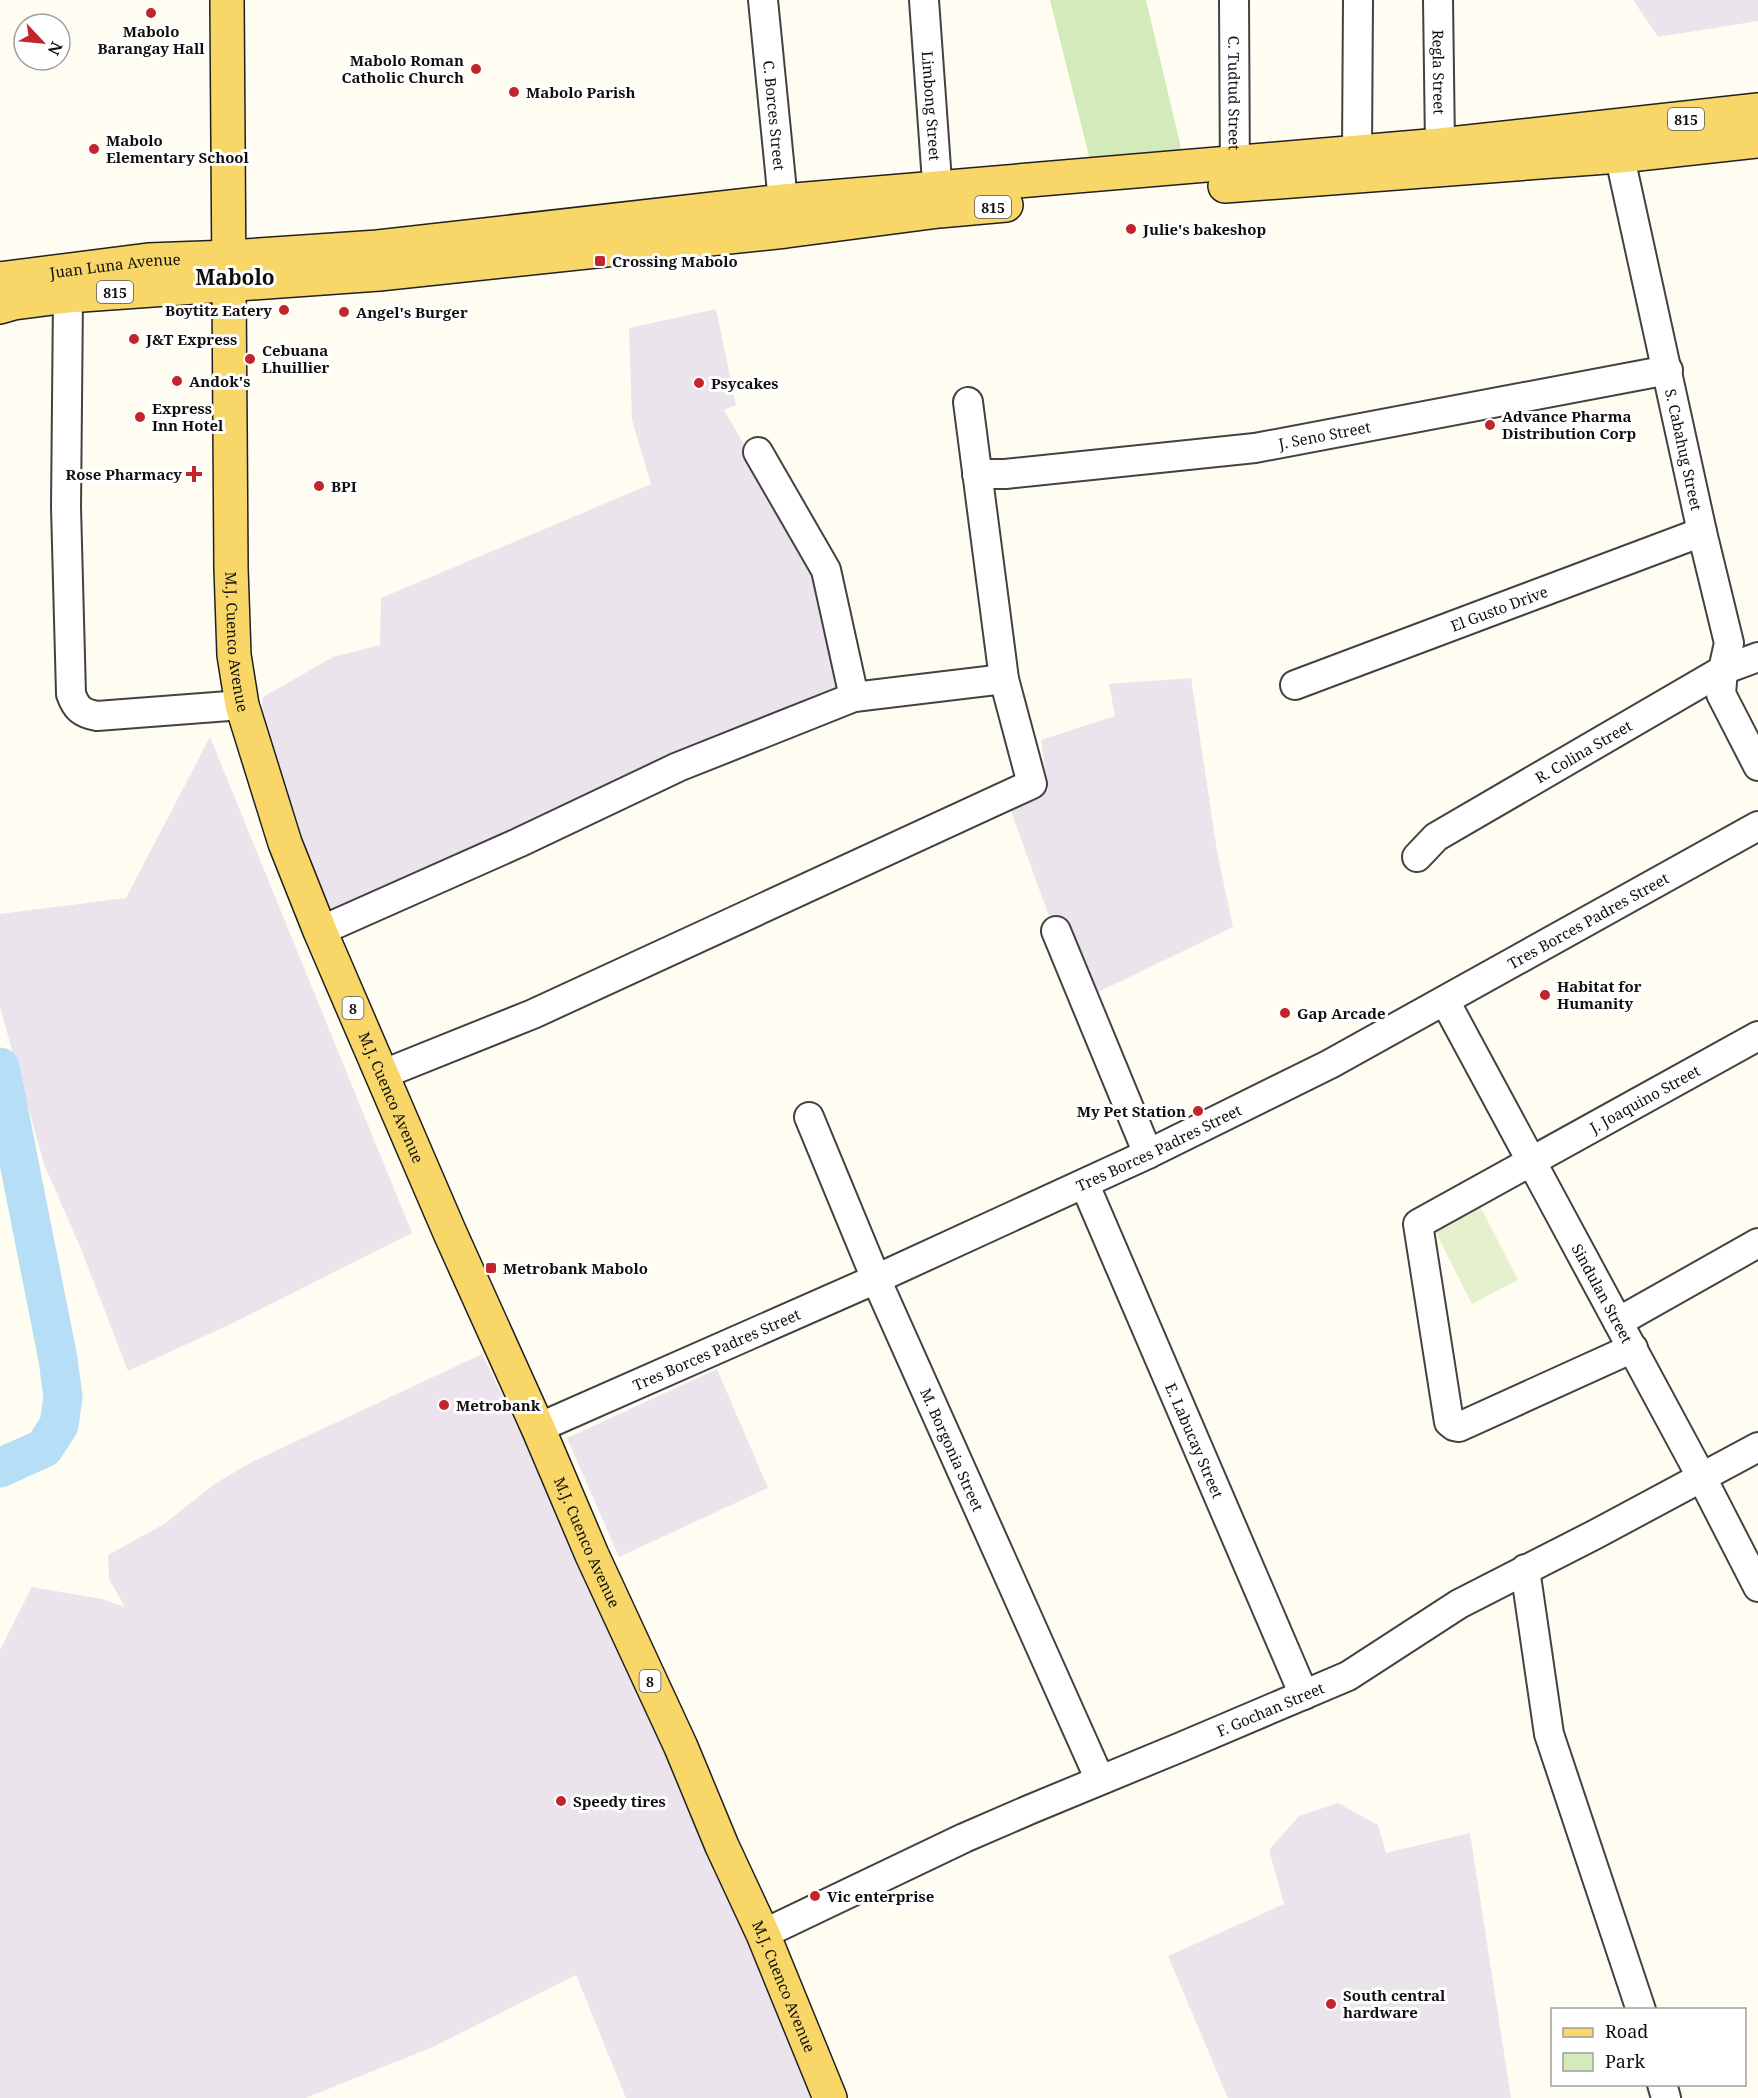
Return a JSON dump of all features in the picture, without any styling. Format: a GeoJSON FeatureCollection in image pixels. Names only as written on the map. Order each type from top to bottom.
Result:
{"type":"FeatureCollection","features":[{"type":"Feature","properties":{"kind":"main road","name":"M.J. Cuenco Avenue"},"geometry":{"type":"LineString","coordinates":[[227,0],[231,568],[234,655],[242,705],[285,843],[320,931],[592,1555],[681,1747],[722,1846],[763,1934],[830,2098]]}},
{"type":"Feature","properties":{"kind":"main road","name":"815"},"geometry":{"type":"LineString","coordinates":[[230,272],[379,274],[784,216],[938,200],[1616,141],[1758,110]]}},
{"type":"Feature","properties":{"kind":"main road","name":"815"},"geometry":{"type":"LineString","coordinates":[[1234,174],[1357,151],[1440,145],[1758,141]]}},
{"type":"Feature","properties":{"kind":"main road","name":"Juan Luna Avenue"},"geometry":{"type":"LineString","coordinates":[[0,279],[148,260],[230,272]]}},
{"type":"Feature","properties":{"kind":"main road","name":"Juan Luna Avenue"},"geometry":{"type":"LineString","coordinates":[[0,307],[14,303],[230,272]]}},
{"type":"Feature","properties":{"kind":"street","name":"C. Borces Street"},"geometry":{"type":"LineString","coordinates":[[763,0],[784,216]]}},
{"type":"Feature","properties":{"kind":"street","name":"Limbong Street"},"geometry":{"type":"LineString","coordinates":[[924,0],[938,200]]}},
{"type":"Feature","properties":{"kind":"street","name":"C. Tudtud Street"},"geometry":{"type":"LineString","coordinates":[[1234,0],[1234,174]]}},
{"type":"Feature","properties":{"kind":"street"},"geometry":{"type":"LineString","coordinates":[[1357,151],[1358,0]]}},
{"type":"Feature","properties":{"kind":"street","name":"Regla Street"},"geometry":{"type":"LineString","coordinates":[[1438,0],[1440,145]]}},
{"type":"Feature","properties":{"kind":"street","name":"S. Cabahug Street"},"geometry":{"type":"LineString","coordinates":[[1616,141],[1702,532],[1729,643],[1721,694],[1758,766]]}},
{"type":"Feature","properties":{"kind":"street"},"geometry":{"type":"LineString","coordinates":[[68,296],[66,507],[71,694],[75,705],[83,713],[97,716],[242,705]]}},
{"type":"Feature","properties":{"kind":"street","name":"J. Seno Street"},"geometry":{"type":"LineString","coordinates":[[977,474],[1005,474],[1255,448],[1668,370]]}},
{"type":"Feature","properties":{"kind":"street"},"geometry":{"type":"LineString","coordinates":[[381,1075],[533,1014],[1032,784],[1004,679],[968,402]]}},
{"type":"Feature","properties":{"kind":"street"},"geometry":{"type":"LineString","coordinates":[[758,452],[826,570],[854,697]]}},
{"type":"Feature","properties":{"kind":"street","name":"El Gusto Drive"},"geometry":{"type":"LineString","coordinates":[[1295,685],[1702,532]]}},
{"type":"Feature","properties":{"kind":"street","name":"R. Colina Street"},"geometry":{"type":"LineString","coordinates":[[1417,857],[1436,837],[1723,670],[1758,657]]}},
{"type":"Feature","properties":{"kind":"street"},"geometry":{"type":"LineString","coordinates":[[320,931],[518,843],[678,767],[854,697],[1004,679]]}},
{"type":"Feature","properties":{"kind":"street","name":"Tres Borces Padres Street"},"geometry":{"type":"LineString","coordinates":[[538,1428],[876,1279],[1085,1185],[1148,1154],[1330,1064],[1758,826]]}},
{"type":"Feature","properties":{"kind":"street"},"geometry":{"type":"LineString","coordinates":[[1056,931],[1148,1154]]}},
{"type":"Feature","properties":{"kind":"street","name":"Sindulan Street"},"geometry":{"type":"LineString","coordinates":[[1445,1001],[1633,1348],[1758,1587]]}},
{"type":"Feature","properties":{"kind":"street","name":"J. Joaquino Street"},"geometry":{"type":"LineString","coordinates":[[1633,1348],[1459,1427],[1454,1426],[1449,1422],[1418,1224],[1758,1036]]}},
{"type":"Feature","properties":{"kind":"street","name":"M. Borgonia Street"},"geometry":{"type":"LineString","coordinates":[[809,1117],[876,1279],[1100,1780]]}},
{"type":"Feature","properties":{"kind":"street","name":"E. Labucay Street"},"geometry":{"type":"LineString","coordinates":[[1085,1185],[1304,1695]]}},
{"type":"Feature","properties":{"kind":"street"},"geometry":{"type":"LineString","coordinates":[[1618,1322],[1758,1243]]}},
{"type":"Feature","properties":{"kind":"street","name":"F. Gochan Street"},"geometry":{"type":"LineString","coordinates":[[763,1934],[964,1838],[1348,1676],[1459,1604],[1758,1447]]}},
{"type":"Feature","properties":{"kind":"street"},"geometry":{"type":"LineString","coordinates":[[1525,1569],[1549,1734],[1640,2008]]}},
{"type":"Feature","properties":{"kind":"shaded area"},"geometry":{"type":"Polygon","coordinates":[[[1633,0],[1758,0],[1758,21],[1658,37],[1633,0]]]}},
{"type":"Feature","properties":{"kind":"shaded area"},"geometry":{"type":"Polygon","coordinates":[[[716,309],[736,405],[724,410],[819,572],[843,691],[330,914],[260,721],[263,697],[333,657],[380,645],[381,598],[651,484],[632,420],[629,328],[716,309]]]}},
{"type":"Feature","properties":{"kind":"shaded area"},"geometry":{"type":"Polygon","coordinates":[[[1191,678],[1217,851],[1233,927],[1088,997],[1053,927],[1009,806],[1048,790],[1041,740],[1115,716],[1109,684],[1191,678]]]}},
{"type":"Feature","properties":{"kind":"shaded area"},"geometry":{"type":"Polygon","coordinates":[[[210,737],[412,1233],[233,1323],[128,1371],[81,1249],[44,1164],[0,1007],[0,914],[126,898],[210,737]]]}},
{"type":"Feature","properties":{"kind":"shaded area"},"geometry":{"type":"Polygon","coordinates":[[[482,1354],[533,1458],[732,1904],[810,2098],[626,2098],[576,1975],[433,2047],[306,2098],[0,2098],[0,1650],[32,1587],[102,1599],[125,1607],[109,1579],[108,1555],[164,1524],[216,1483],[250,1463],[482,1354]]]}},
{"type":"Feature","properties":{"kind":"shaded area"},"geometry":{"type":"Polygon","coordinates":[[[717,1369],[768,1488],[619,1557],[567,1438],[717,1369]]]}},
{"type":"Feature","properties":{"kind":"shaded area"},"geometry":{"type":"Polygon","coordinates":[[[1338,1803],[1378,1825],[1386,1853],[1470,1833],[1511,2098],[1228,2098],[1168,1956],[1284,1904],[1269,1850],[1299,1816],[1338,1803]]]}},
{"type":"Feature","properties":{"kind":"green space"},"geometry":{"type":"Polygon","coordinates":[[[1050,0],[1146,0],[1182,152],[1091,164],[1050,0]]]}},
{"type":"Feature","properties":{"kind":"green space"},"geometry":{"type":"Polygon","coordinates":[[[1477,1200],[1518,1280],[1472,1304],[1431,1223],[1477,1200]]]}},
{"type":"Feature","properties":{"kind":"waterway"},"geometry":{"type":"LineString","coordinates":[[0,1067],[58,1359],[63,1397],[59,1425],[44,1448],[0,1468]]}},
{"type":"Feature","properties":{"kind":"place","name":"Mabolo Barangay Hall"},"geometry":{"type":"Point","coordinates":[151,13]}},
{"type":"Feature","properties":{"kind":"place","name":"Mabolo Roman Catholic Church"},"geometry":{"type":"Point","coordinates":[476,69]}},
{"type":"Feature","properties":{"kind":"place","name":"Mabolo Parish"},"geometry":{"type":"Point","coordinates":[514,92]}},
{"type":"Feature","properties":{"kind":"place","name":"Mabolo Elementary School"},"geometry":{"type":"Point","coordinates":[94,149]}},
{"type":"Feature","properties":{"kind":"place","name":"Julie's bakeshop"},"geometry":{"type":"Point","coordinates":[1131,229]}},
{"type":"Feature","properties":{"kind":"place","name":"Crossing Mabolo"},"geometry":{"type":"Point","coordinates":[600,261]}},
{"type":"Feature","properties":{"kind":"place","name":"Boytitz Eatery"},"geometry":{"type":"Point","coordinates":[284,310]}},
{"type":"Feature","properties":{"kind":"place","name":"Angel's Burger"},"geometry":{"type":"Point","coordinates":[344,312]}},
{"type":"Feature","properties":{"kind":"place","name":"J&T Express"},"geometry":{"type":"Point","coordinates":[134,339]}},
{"type":"Feature","properties":{"kind":"place","name":"Cebuana Lhuillier"},"geometry":{"type":"Point","coordinates":[250,359]}},
{"type":"Feature","properties":{"kind":"place","name":"Andok's"},"geometry":{"type":"Point","coordinates":[177,381]}},
{"type":"Feature","properties":{"kind":"place","name":"Psycakes"},"geometry":{"type":"Point","coordinates":[699,383]}},
{"type":"Feature","properties":{"kind":"place","name":"Express Inn Hotel"},"geometry":{"type":"Point","coordinates":[140,417]}},
{"type":"Feature","properties":{"kind":"place","name":"Advance Pharma Distribution Corp"},"geometry":{"type":"Point","coordinates":[1490,425]}},
{"type":"Feature","properties":{"kind":"place","name":"Rose Pharmacy"},"geometry":{"type":"Point","coordinates":[194,474]}},
{"type":"Feature","properties":{"kind":"place","name":"BPI"},"geometry":{"type":"Point","coordinates":[319,486]}},
{"type":"Feature","properties":{"kind":"place","name":"Habitat for Humanity"},"geometry":{"type":"Point","coordinates":[1545,995]}},
{"type":"Feature","properties":{"kind":"place","name":"Gap Arcade"},"geometry":{"type":"Point","coordinates":[1285,1013]}},
{"type":"Feature","properties":{"kind":"place","name":"My Pet Station"},"geometry":{"type":"Point","coordinates":[1198,1111]}},
{"type":"Feature","properties":{"kind":"place","name":"Metrobank Mabolo"},"geometry":{"type":"Point","coordinates":[491,1268]}},
{"type":"Feature","properties":{"kind":"place","name":"Metrobank"},"geometry":{"type":"Point","coordinates":[444,1405]}},
{"type":"Feature","properties":{"kind":"place","name":"Speedy tires"},"geometry":{"type":"Point","coordinates":[561,1801]}},
{"type":"Feature","properties":{"kind":"place","name":"Vic enterprise"},"geometry":{"type":"Point","coordinates":[815,1896]}},
{"type":"Feature","properties":{"kind":"place","name":"South central hardware"},"geometry":{"type":"Point","coordinates":[1331,2004]}},
{"type":"Feature","properties":{"kind":"district","name":"Mabolo"},"geometry":{"type":"Point","coordinates":[235,277]}}]}
